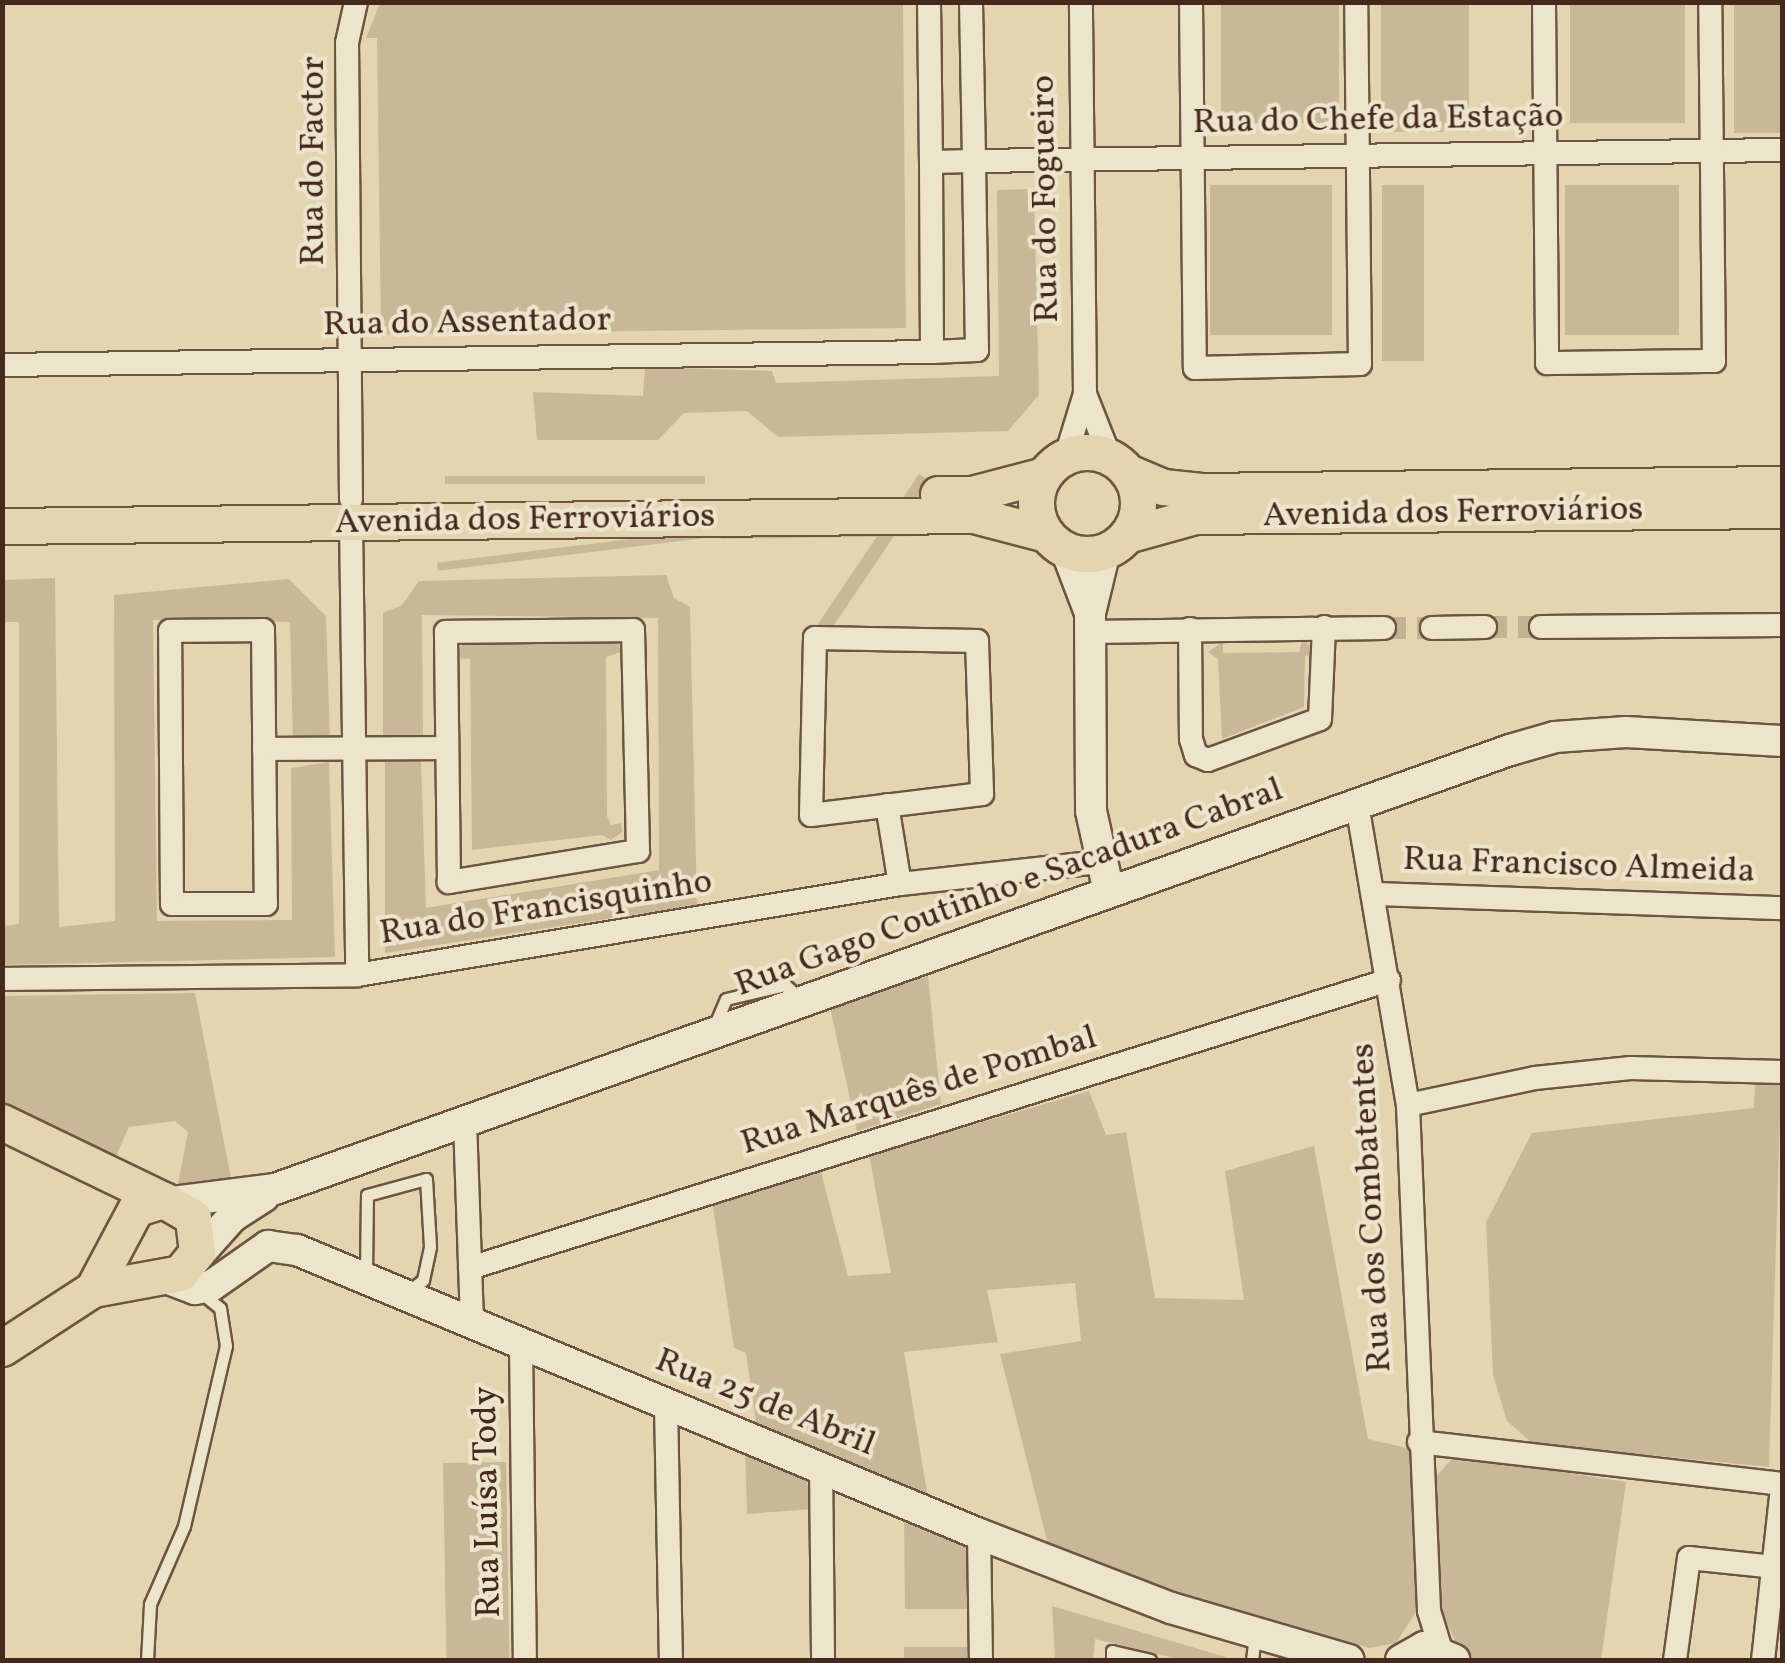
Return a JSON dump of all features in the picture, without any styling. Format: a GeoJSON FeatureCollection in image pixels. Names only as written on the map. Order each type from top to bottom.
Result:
{"type":"FeatureCollection","features":[{"type":"Feature","properties":{"kind":"main road","name":"Avenida dos Ferroviários"},"geometry":{"type":"LineString","coordinates":[[2,526],[351,511],[972,494],[1055,465],[1119,464],[1163,487],[1199,490],[1782,484]]}},
{"type":"Feature","properties":{"kind":"main road"},"geometry":{"type":"LineString","coordinates":[[1116,543],[1139,504],[1119,464]]}},
{"type":"Feature","properties":{"kind":"main road"},"geometry":{"type":"LineString","coordinates":[[1055,465],[1036,504],[1056,542]]}},
{"type":"Feature","properties":{"kind":"main road","name":"Avenida dos Ferroviários"},"geometry":{"type":"LineString","coordinates":[[2,504],[351,511],[974,515],[1056,542],[1116,543],[1195,516],[1782,510]]}},
{"type":"Feature","properties":{"kind":"main road"},"geometry":{"type":"LineString","coordinates":[[2,1122],[168,1201],[198,1228],[176,1277]]}},
{"type":"Feature","properties":{"kind":"main road"},"geometry":{"type":"LineString","coordinates":[[76,1160],[98,1184],[121,1235],[125,1256],[176,1277]]}},
{"type":"Feature","properties":{"kind":"main road"},"geometry":{"type":"LineString","coordinates":[[93,1289],[136,1208],[168,1201]]}},
{"type":"Feature","properties":{"kind":"main road"},"geometry":{"type":"LineString","coordinates":[[2,1348],[93,1289],[176,1277]]}},
{"type":"Feature","properties":{"kind":"street","name":"Rua do Factor"},"geometry":{"type":"LineString","coordinates":[[356,2],[348,43],[357,975]]}},
{"type":"Feature","properties":{"kind":"street"},"geometry":{"type":"LineString","coordinates":[[929,2],[932,352]]}},
{"type":"Feature","properties":{"kind":"street","name":"Rua do Assentador"},"geometry":{"type":"LineString","coordinates":[[2,365],[977,350],[972,2]]}},
{"type":"Feature","properties":{"kind":"street","name":"Rua do Fogueiro"},"geometry":{"type":"LineString","coordinates":[[1081,2],[1086,394]]}},
{"type":"Feature","properties":{"kind":"street"},"geometry":{"type":"LineString","coordinates":[[1191,2],[1196,368],[1360,364],[1356,2]]}},
{"type":"Feature","properties":{"kind":"street"},"geometry":{"type":"LineString","coordinates":[[1544,2],[1548,363],[1714,361],[1710,2]]}},
{"type":"Feature","properties":{"kind":"street","name":"Rua do Chefe da Estação"},"geometry":{"type":"LineString","coordinates":[[974,161],[1782,150]]}},
{"type":"Feature","properties":{"kind":"street"},"geometry":{"type":"LineString","coordinates":[[932,162],[974,161]]}},
{"type":"Feature","properties":{"kind":"street"},"geometry":{"type":"LineString","coordinates":[[1086,394],[1119,464]]}},
{"type":"Feature","properties":{"kind":"street"},"geometry":{"type":"LineString","coordinates":[[1055,465],[1086,394]]}},
{"type":"Feature","properties":{"kind":"street"},"geometry":{"type":"LineString","coordinates":[[1056,542],[1090,623]]}},
{"type":"Feature","properties":{"kind":"street"},"geometry":{"type":"LineString","coordinates":[[1109,892],[1090,810],[1090,623],[1116,543]]}},
{"type":"Feature","properties":{"kind":"street"},"geometry":{"type":"LineString","coordinates":[[1090,623],[1190,630],[1384,628]]}},
{"type":"Feature","properties":{"kind":"street"},"geometry":{"type":"LineString","coordinates":[[1542,627],[1782,624]]}},
{"type":"Feature","properties":{"kind":"street"},"geometry":{"type":"LineString","coordinates":[[1432,628],[1485,627]]}},
{"type":"Feature","properties":{"kind":"street"},"geometry":{"type":"LineString","coordinates":[[1190,630],[1190,740],[1196,755],[1208,760],[1320,719],[1324,628]]}},
{"type":"Feature","properties":{"kind":"street"},"geometry":{"type":"LineString","coordinates":[[263,630],[264,749],[266,904],[172,904],[170,631],[263,630]]}},
{"type":"Feature","properties":{"kind":"street"},"geometry":{"type":"LineString","coordinates":[[633,630],[638,851],[449,882],[447,748],[446,632],[633,630]]}},
{"type":"Feature","properties":{"kind":"street"},"geometry":{"type":"LineString","coordinates":[[815,638],[977,641],[982,794],[887,806],[810,815],[815,638]]}},
{"type":"Feature","properties":{"kind":"street","name":"Rua Gago Coutinho e Sacadura Cabral"},"geometry":{"type":"LineString","coordinates":[[168,1201],[275,1188],[1555,737],[1626,732],[1782,740]]}},
{"type":"Feature","properties":{"kind":"street"},"geometry":{"type":"LineString","coordinates":[[264,749],[447,748]]}},
{"type":"Feature","properties":{"kind":"street","name":"Rua dos Combatentes"},"geometry":{"type":"LineString","coordinates":[[1358,804],[1408,1104],[1429,1611],[1422,1656]]}},
{"type":"Feature","properties":{"kind":"street"},"geometry":{"type":"LineString","coordinates":[[887,806],[900,884]]}},
{"type":"Feature","properties":{"kind":"street","name":"Rua do Francisquinho"},"geometry":{"type":"LineString","coordinates":[[2,980],[357,975],[900,884],[1099,862]]}},
{"type":"Feature","properties":{"kind":"street","name":"Rua Francisco Almeida"},"geometry":{"type":"LineString","coordinates":[[1373,894],[1782,908]]}},
{"type":"Feature","properties":{"kind":"street","name":"Rua Marquês de Pombal"},"geometry":{"type":"LineString","coordinates":[[470,1268],[1390,980]]}},
{"type":"Feature","properties":{"kind":"street"},"geometry":{"type":"LineString","coordinates":[[1408,1104],[1535,1078],[1630,1068],[1782,1072]]}},
{"type":"Feature","properties":{"kind":"street"},"geometry":{"type":"LineString","coordinates":[[465,1120],[472,1324]]}},
{"type":"Feature","properties":{"kind":"street","name":"Rua Gago Coutinho e Sacadura Cabral"},"geometry":{"type":"LineString","coordinates":[[176,1277],[232,1217],[275,1188]]}},
{"type":"Feature","properties":{"kind":"street","name":"Rua 25 de Abril"},"geometry":{"type":"LineString","coordinates":[[176,1277],[211,1286],[268,1246],[297,1250],[366,1282],[820,1464],[979,1534],[1170,1608],[1254,1646],[1348,1660]]}},
{"type":"Feature","properties":{"kind":"street","name":"Rua Luísa Tody"},"geometry":{"type":"LineString","coordinates":[[521,1343],[525,1660]]}},
{"type":"Feature","properties":{"kind":"street"},"geometry":{"type":"LineString","coordinates":[[666,1404],[671,1660]]}},
{"type":"Feature","properties":{"kind":"street"},"geometry":{"type":"LineString","coordinates":[[1419,1442],[1782,1485],[1770,1653]]}},
{"type":"Feature","properties":{"kind":"street"},"geometry":{"type":"LineString","coordinates":[[820,1464],[823,1660]]}},
{"type":"Feature","properties":{"kind":"street"},"geometry":{"type":"LineString","coordinates":[[979,1534],[981,1660]]}},
{"type":"Feature","properties":{"kind":"street"},"geometry":{"type":"LineString","coordinates":[[1676,1660],[1689,1558],[1774,1566]]}},
{"type":"Feature","properties":{"kind":"lane"},"geometry":{"type":"LineString","coordinates":[[366,1282],[367,1195],[426,1179],[430,1247],[423,1280],[402,1296]]}},
{"type":"Feature","properties":{"kind":"lane"},"geometry":{"type":"LineString","coordinates":[[147,1660],[150,1604],[184,1526],[226,1346],[220,1308],[176,1277]]}},
{"type":"Feature","properties":{"kind":"lane"},"geometry":{"type":"LineString","coordinates":[[1112,1660],[1112,1650],[1150,1660]]}},
{"type":"Feature","properties":{"kind":"shaded area"},"geometry":{"type":"Polygon","coordinates":[[[380,3],[903,3],[906,328],[381,334],[377,38],[366,38],[380,3]]]}},
{"type":"Feature","properties":{"kind":"shaded area"},"geometry":{"type":"Polygon","coordinates":[[[1221,3],[1339,3],[1339,123],[1221,123],[1221,3]]]}},
{"type":"Feature","properties":{"kind":"shaded area"},"geometry":{"type":"Polygon","coordinates":[[[1381,3],[1469,3],[1469,132],[1381,132],[1381,3]]]}},
{"type":"Feature","properties":{"kind":"shaded area"},"geometry":{"type":"Polygon","coordinates":[[[1570,3],[1685,3],[1685,123],[1570,123],[1570,3]]]}},
{"type":"Feature","properties":{"kind":"shaded area"},"geometry":{"type":"Polygon","coordinates":[[[1734,3],[1782,3],[1782,133],[1734,133],[1734,3]]]}},
{"type":"Feature","properties":{"kind":"shaded area"},"geometry":{"type":"Polygon","coordinates":[[[1210,185],[1332,185],[1332,335],[1210,335],[1210,185]]]}},
{"type":"Feature","properties":{"kind":"shaded area"},"geometry":{"type":"Polygon","coordinates":[[[1382,185],[1424,185],[1424,361],[1382,361],[1382,185]]]}},
{"type":"Feature","properties":{"kind":"shaded area"},"geometry":{"type":"Polygon","coordinates":[[[1565,185],[1679,185],[1679,335],[1565,335],[1565,185]]]}},
{"type":"Feature","properties":{"kind":"shaded area"},"geometry":{"type":"Polygon","coordinates":[[[1034,189],[1039,395],[1008,431],[778,437],[747,411],[684,413],[658,440],[537,440],[533,392],[643,396],[645,367],[772,371],[776,383],[999,376],[997,190],[1034,189]]]}},
{"type":"Feature","properties":{"kind":"shaded area"},"geometry":{"type":"Polygon","coordinates":[[[919,474],[931,482],[820,646],[808,638],[919,474]]]}},
{"type":"Feature","properties":{"kind":"shaded area"},"geometry":{"type":"Polygon","coordinates":[[[445,476],[705,476],[705,484],[445,484],[445,476]]]}},
{"type":"Feature","properties":{"kind":"shaded area"},"geometry":{"type":"Polygon","coordinates":[[[931,528],[920,536],[721,539],[721,530],[931,528]]]}},
{"type":"Feature","properties":{"kind":"shaded area"},"geometry":{"type":"Polygon","coordinates":[[[704,530],[705,538],[438,571],[437,563],[704,530]]]}},
{"type":"Feature","properties":{"kind":"shaded area"},"geometry":{"type":"Polygon","coordinates":[[[666,575],[674,598],[690,607],[697,905],[385,953],[385,762],[421,761],[426,908],[659,870],[658,618],[422,615],[423,740],[383,744],[383,613],[402,605],[419,581],[666,575]]]}},
{"type":"Feature","properties":{"kind":"shaded area"},"geometry":{"type":"Polygon","coordinates":[[[55,578],[59,927],[115,921],[114,595],[289,579],[326,616],[330,741],[293,745],[290,622],[153,620],[157,921],[292,920],[291,768],[329,762],[335,957],[3,965],[3,926],[19,924],[19,622],[3,622],[3,580],[55,578]]]}},
{"type":"Feature","properties":{"kind":"shaded area"},"geometry":{"type":"Polygon","coordinates":[[[616,638],[621,652],[606,657],[607,816],[611,825],[621,823],[622,832],[611,840],[602,835],[472,850],[470,659],[456,658],[458,649],[467,641],[616,638]]]}},
{"type":"Feature","properties":{"kind":"shaded area"},"geometry":{"type":"Polygon","coordinates":[[[1303,638],[1317,654],[1305,656],[1304,707],[1222,739],[1218,659],[1208,652],[1223,642],[1223,653],[1299,652],[1303,638]]]}},
{"type":"Feature","properties":{"kind":"shaded area"},"geometry":{"type":"Polygon","coordinates":[[[928,976],[941,1104],[857,1131],[830,1007],[928,976]]]}},
{"type":"Feature","properties":{"kind":"shaded area"},"geometry":{"type":"Polygon","coordinates":[[[195,993],[231,1178],[177,1189],[188,1132],[175,1121],[129,1127],[116,1156],[3,1104],[3,996],[195,993]]]}},
{"type":"Feature","properties":{"kind":"shaded area"},"geometry":{"type":"Polygon","coordinates":[[[1755,1082],[1781,1085],[1769,1467],[1532,1443],[1507,1421],[1493,1375],[1486,1222],[1532,1133],[1754,1108],[1755,1082]]]}},
{"type":"Feature","properties":{"kind":"shaded area"},"geometry":{"type":"Polygon","coordinates":[[[1089,1091],[1106,1135],[1126,1132],[1155,1298],[1244,1300],[1225,1171],[1314,1146],[1368,1439],[1411,1449],[1416,1612],[1396,1643],[1370,1648],[1340,1640],[1130,1581],[1049,1549],[1000,1354],[1081,1341],[1075,1283],[987,1290],[998,1342],[904,1352],[928,1499],[756,1423],[746,1353],[734,1348],[712,1201],[821,1172],[848,1276],[891,1273],[869,1155],[1089,1091]]]}},
{"type":"Feature","properties":{"kind":"shaded area"},"geometry":{"type":"Polygon","coordinates":[[[745,1447],[805,1474],[813,1509],[747,1514],[745,1447]]]}},
{"type":"Feature","properties":{"kind":"shaded area"},"geometry":{"type":"Polygon","coordinates":[[[1455,1455],[1626,1482],[1601,1660],[1466,1660],[1461,1654],[1442,1612],[1436,1477],[1455,1455]]]}},
{"type":"Feature","properties":{"kind":"shaded area"},"geometry":{"type":"Polygon","coordinates":[[[506,1462],[509,1660],[446,1660],[443,1463],[506,1462]]]}},
{"type":"Feature","properties":{"kind":"shaded area"},"geometry":{"type":"Polygon","coordinates":[[[904,1517],[967,1545],[969,1609],[905,1609],[904,1517]]]}},
{"type":"Feature","properties":{"kind":"shaded area"},"geometry":{"type":"Polygon","coordinates":[[[1052,1606],[1227,1660],[1183,1660],[1095,1639],[1093,1660],[1055,1660],[1052,1606]]]}},
{"type":"Feature","properties":{"kind":"shaded area"},"geometry":{"type":"Polygon","coordinates":[[[904,1647],[971,1647],[971,1660],[904,1660],[904,1647]]]}},
{"type":"Feature","properties":{"kind":"tunnel"},"geometry":{"type":"LineString","coordinates":[[1485,627],[1541,627]]}},
{"type":"Feature","properties":{"kind":"tunnel"},"geometry":{"type":"LineString","coordinates":[[1384,628],[1432,628]]}}]}
